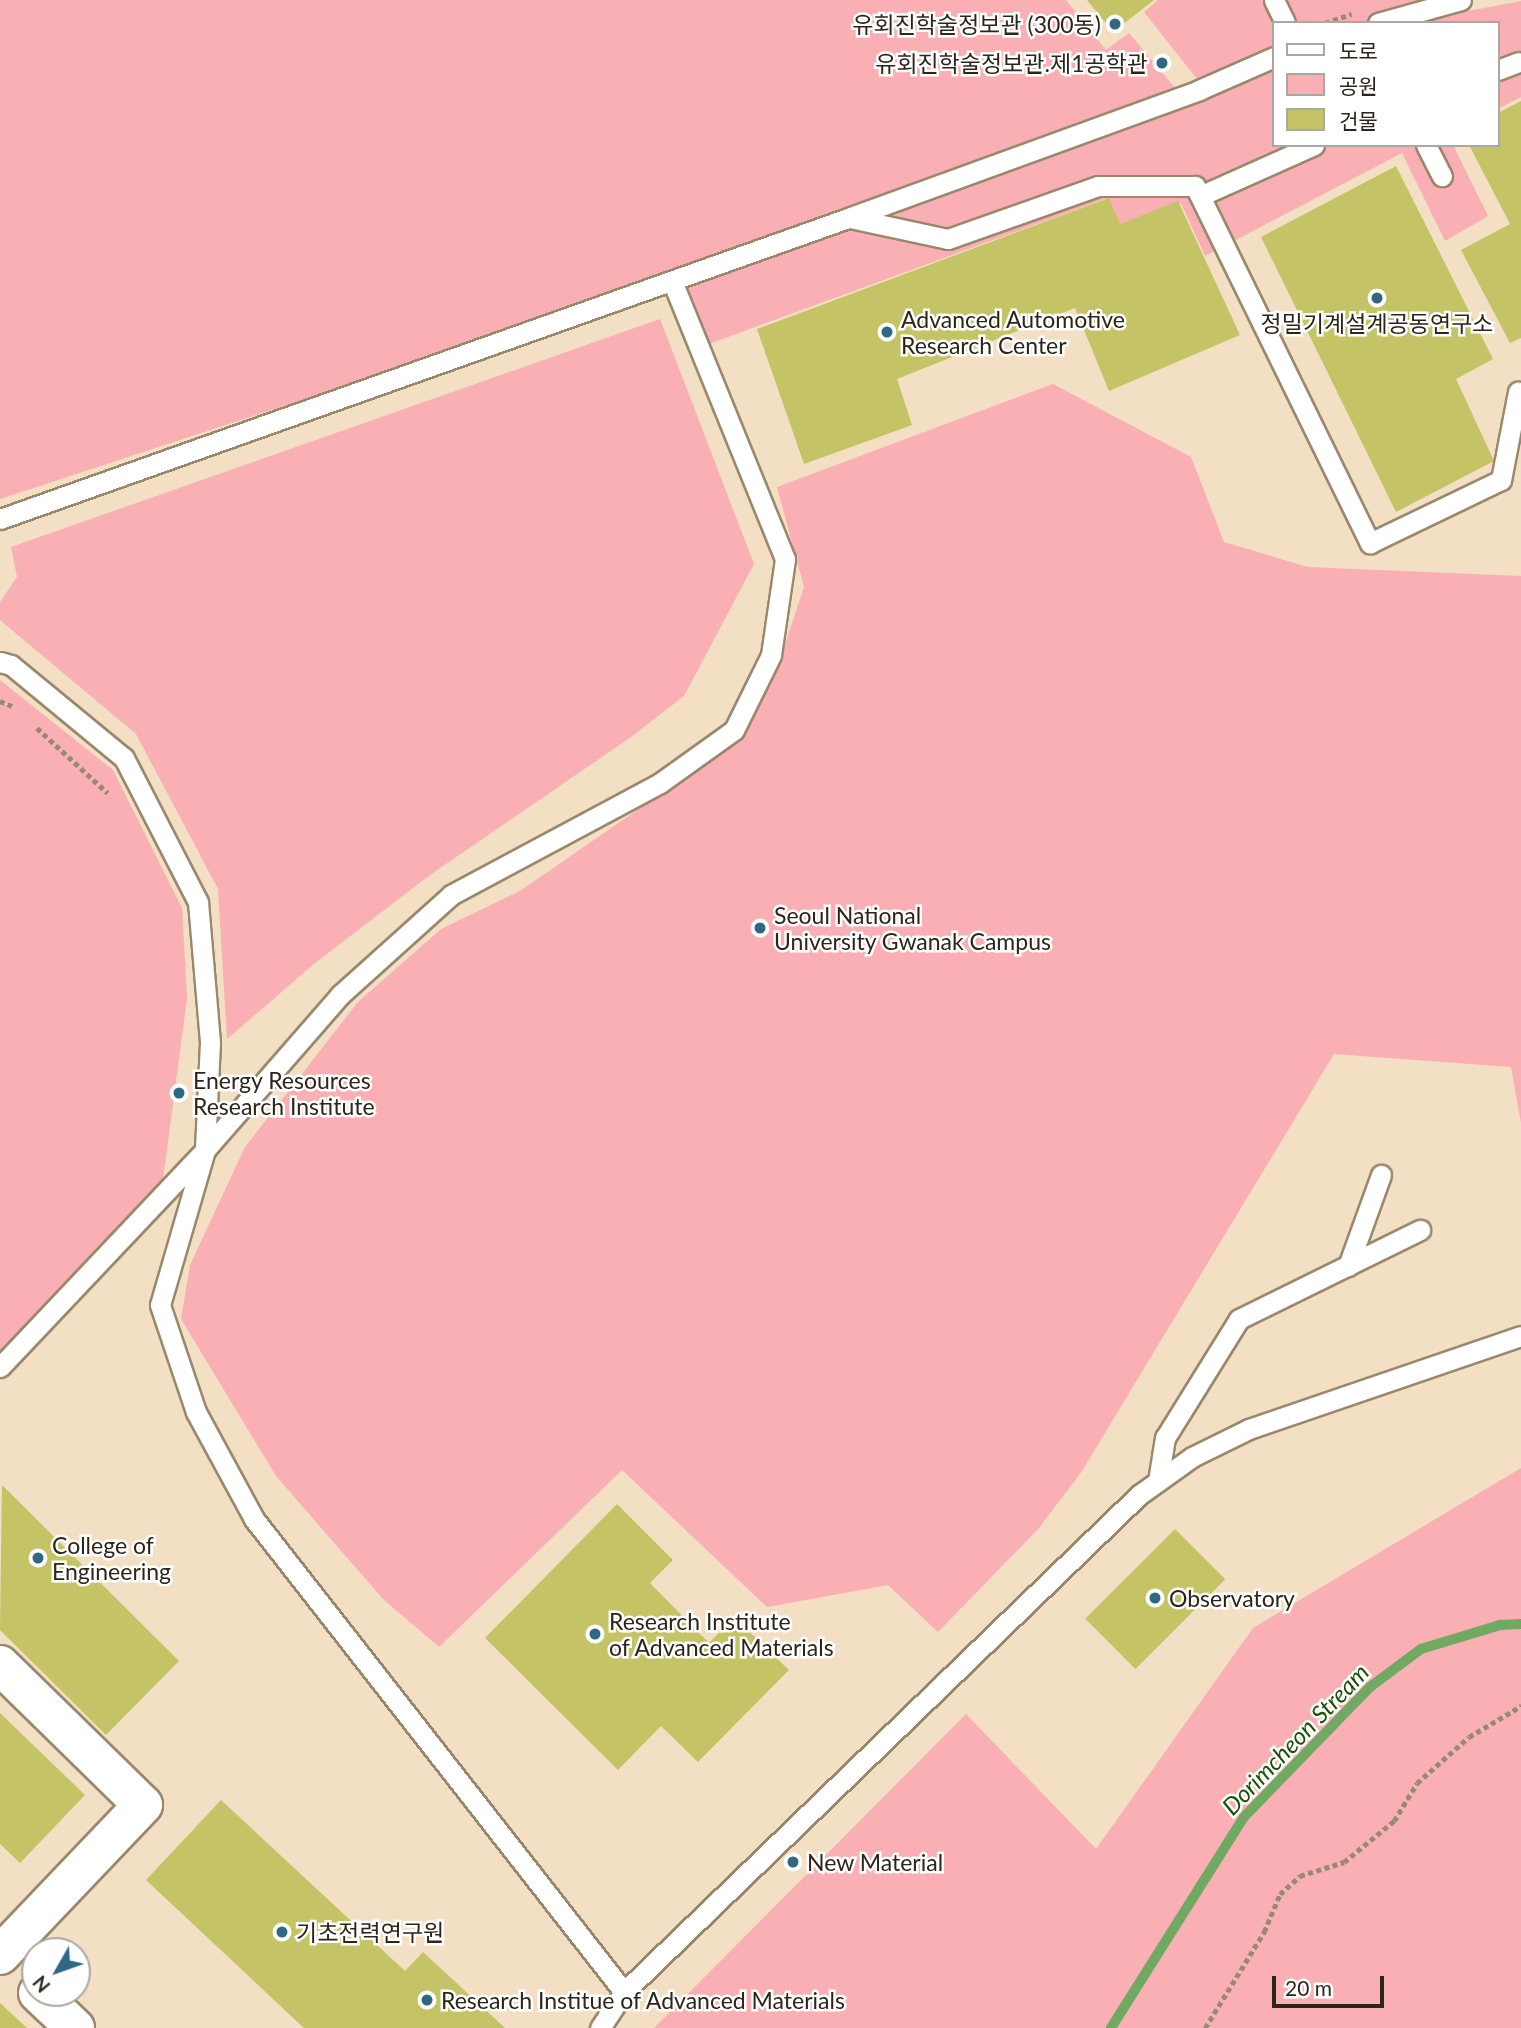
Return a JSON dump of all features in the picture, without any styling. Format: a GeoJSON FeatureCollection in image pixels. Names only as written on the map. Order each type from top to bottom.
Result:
{"type":"FeatureCollection","features":[{"type":"Feature","properties":{"kind":"street"},"geometry":{"type":"LineString","coordinates":[[0,1665],[143,1805],[0,1956],[21,1976]]}},
{"type":"Feature","properties":{"kind":"street"},"geometry":{"type":"LineString","coordinates":[[53,2007],[75,2028]]}},
{"type":"Feature","properties":{"kind":"lane"},"geometry":{"type":"LineString","coordinates":[[1274,0],[1284,21]]}},
{"type":"Feature","properties":{"kind":"lane"},"geometry":{"type":"LineString","coordinates":[[1385,21],[1461,0]]}},
{"type":"Feature","properties":{"kind":"lane"},"geometry":{"type":"LineString","coordinates":[[0,519],[848,218],[1199,90],[1272,58]]}},
{"type":"Feature","properties":{"kind":"lane"},"geometry":{"type":"LineString","coordinates":[[1500,69],[1519,62]]}},
{"type":"Feature","properties":{"kind":"lane"},"geometry":{"type":"LineString","coordinates":[[1200,196],[1310,147]]}},
{"type":"Feature","properties":{"kind":"lane"},"geometry":{"type":"LineString","coordinates":[[1427,147],[1442,176]]}},
{"type":"Feature","properties":{"kind":"lane"},"geometry":{"type":"LineString","coordinates":[[848,218],[947,239],[1098,186],[1195,186],[1370,544],[1501,480],[1518,392]]}},
{"type":"Feature","properties":{"kind":"lane"},"geometry":{"type":"LineString","coordinates":[[0,1367],[205,1150],[340,995],[451,894],[660,783],[734,730],[771,655],[785,559],[672,281]]}},
{"type":"Feature","properties":{"kind":"lane"},"geometry":{"type":"LineString","coordinates":[[0,662],[12,665],[124,758],[198,902],[210,1042],[205,1150],[160,1306],[196,1412],[254,1519],[624,1992]]}},
{"type":"Feature","properties":{"kind":"lane"},"geometry":{"type":"LineString","coordinates":[[1348,1266],[1381,1175]]}},
{"type":"Feature","properties":{"kind":"lane"},"geometry":{"type":"LineString","coordinates":[[1158,1481],[1165,1438],[1239,1320],[1420,1230]]}},
{"type":"Feature","properties":{"kind":"lane"},"geometry":{"type":"LineString","coordinates":[[600,2028],[624,1992],[1158,1481],[1192,1457],[1249,1429],[1521,1336]]}},
{"type":"Feature","properties":{"kind":"path"},"geometry":{"type":"LineString","coordinates":[[0,701],[24,716]]}},
{"type":"Feature","properties":{"kind":"path"},"geometry":{"type":"LineString","coordinates":[[34,725],[115,799]]}},
{"type":"Feature","properties":{"kind":"path"},"geometry":{"type":"LineString","coordinates":[[1205,2028],[1264,1932],[1280,1894],[1300,1876],[1344,1862],[1394,1821],[1417,1783],[1469,1737],[1521,1706]]}},
{"type":"Feature","properties":{"kind":"green space"},"geometry":{"type":"Polygon","coordinates":[[[0,0],[1066,0],[1106,50],[1129,33],[1181,95],[1272,61],[1272,147],[1454,147],[1488,216],[1445,241],[1402,153],[1205,256],[1181,203],[1120,224],[1108,198],[698,348],[672,281],[833,226],[0,499],[0,0]]]}},
{"type":"Feature","properties":{"kind":"green space"},"geometry":{"type":"Polygon","coordinates":[[[1158,0],[1450,0],[1382,21],[1272,21],[1272,57],[1201,84],[1144,12],[1158,0]]]}},
{"type":"Feature","properties":{"kind":"green space"},"geometry":{"type":"Polygon","coordinates":[[[1521,1],[1521,97],[1500,108],[1500,21],[1416,21],[1521,1]]]}},
{"type":"Feature","properties":{"kind":"green space"},"geometry":{"type":"Polygon","coordinates":[[[660,319],[754,564],[684,696],[631,737],[430,875],[315,963],[227,1039],[218,889],[136,734],[0,620],[0,602],[17,577],[11,547],[660,319]]]}},
{"type":"Feature","properties":{"kind":"green space"},"geometry":{"type":"Polygon","coordinates":[[[1053,384],[1191,457],[1224,542],[1308,567],[1521,576],[1521,1123],[1511,1067],[1334,1054],[1082,1471],[1039,1528],[938,1632],[888,1585],[767,1607],[622,1470],[439,1647],[383,1599],[276,1476],[181,1319],[190,1265],[245,1147],[358,1002],[441,929],[520,891],[740,739],[781,656],[804,587],[777,487],[1053,384]]]}},
{"type":"Feature","properties":{"kind":"green space"},"geometry":{"type":"Polygon","coordinates":[[[0,680],[113,770],[182,908],[187,998],[163,1179],[0,1359],[0,680]]]}},
{"type":"Feature","properties":{"kind":"green space"},"geometry":{"type":"Polygon","coordinates":[[[1521,1468],[1521,2028],[654,2028],[966,1714],[1096,1849],[1253,1628],[1521,1468]]]}},
{"type":"Feature","properties":{"kind":"building","name":"유회진학술정보관 (300동)"},"geometry":{"type":"Polygon","coordinates":[[[1087,0],[1154,0],[1113,32],[1087,0]]]}},
{"type":"Feature","properties":{"kind":"building"},"geometry":{"type":"Polygon","coordinates":[[[1521,101],[1521,338],[1510,343],[1461,250],[1510,224],[1470,147],[1500,147],[1500,112],[1521,101]]]}},
{"type":"Feature","properties":{"kind":"building","name":"정밀기계설계공동연구소"},"geometry":{"type":"Polygon","coordinates":[[[1396,166],[1493,359],[1456,379],[1494,461],[1396,512],[1261,237],[1396,166]]]}},
{"type":"Feature","properties":{"kind":"building","name":"Advanced Automotive Research Center"},"geometry":{"type":"Polygon","coordinates":[[[1109,198],[1120,224],[1178,201],[1240,335],[1109,391],[1075,308],[897,379],[912,425],[804,464],[757,329],[1109,198]]]}},
{"type":"Feature","properties":{"kind":"building","name":"College of Engineering"},"geometry":{"type":"Polygon","coordinates":[[[2,1485],[179,1661],[106,1735],[0,1630],[2,1485]]]}},
{"type":"Feature","properties":{"kind":"building","name":"Research Institute of Advanced Materials"},"geometry":{"type":"Polygon","coordinates":[[[617,1504],[673,1560],[650,1583],[709,1643],[734,1617],[789,1670],[698,1762],[661,1726],[618,1770],[485,1638],[617,1504]]]}},
{"type":"Feature","properties":{"kind":"building","name":"Observatory"},"geometry":{"type":"Polygon","coordinates":[[[1175,1529],[1225,1579],[1135,1669],[1085,1619],[1175,1529]]]}},
{"type":"Feature","properties":{"kind":"building"},"geometry":{"type":"Polygon","coordinates":[[[0,1713],[85,1795],[20,1863],[0,1844],[0,1713]]]}},
{"type":"Feature","properties":{"kind":"building","name":"기초전력연구원"},"geometry":{"type":"Polygon","coordinates":[[[221,1800],[405,1971],[423,1952],[505,2028],[304,2028],[146,1880],[221,1800]]]}},
{"type":"Feature","properties":{"kind":"building"},"geometry":{"type":"Polygon","coordinates":[[[0,2003],[27,2028],[0,2028],[0,2003]]]}},
{"type":"Feature","properties":{"kind":"waterway","name":"Dorimcheon Stream"},"geometry":{"type":"LineString","coordinates":[[1111,2028],[1244,1817],[1370,1687],[1421,1649],[1500,1625],[1521,1624]]}},
{"type":"Feature","properties":{"kind":"place","name":"유회진학술정보관 (300동)"},"geometry":{"type":"Point","coordinates":[1115,24]}},
{"type":"Feature","properties":{"kind":"place","name":"유회진학술정보관.제1공학관"},"geometry":{"type":"Point","coordinates":[1162,63]}},
{"type":"Feature","properties":{"kind":"place","name":"정밀기계설계공동연구소"},"geometry":{"type":"Point","coordinates":[1377,298]}},
{"type":"Feature","properties":{"kind":"place","name":"Advanced Automotive Research Center"},"geometry":{"type":"Point","coordinates":[887,332]}},
{"type":"Feature","properties":{"kind":"place","name":"Seoul National University Gwanak Campus"},"geometry":{"type":"Point","coordinates":[760,928]}},
{"type":"Feature","properties":{"kind":"place","name":"Energy Resources Research Institute"},"geometry":{"type":"Point","coordinates":[179,1093]}},
{"type":"Feature","properties":{"kind":"place","name":"College of Engineering"},"geometry":{"type":"Point","coordinates":[38,1558]}},
{"type":"Feature","properties":{"kind":"place","name":"Observatory"},"geometry":{"type":"Point","coordinates":[1155,1598]}},
{"type":"Feature","properties":{"kind":"place","name":"Research Institute of Advanced Materials"},"geometry":{"type":"Point","coordinates":[595,1634]}},
{"type":"Feature","properties":{"kind":"place","name":"New Material"},"geometry":{"type":"Point","coordinates":[793,1862]}},
{"type":"Feature","properties":{"kind":"place","name":"기초전력연구원"},"geometry":{"type":"Point","coordinates":[282,1932]}},
{"type":"Feature","properties":{"kind":"place","name":"Research Institue of Advanced Materials"},"geometry":{"type":"Point","coordinates":[427,2000]}}]}
